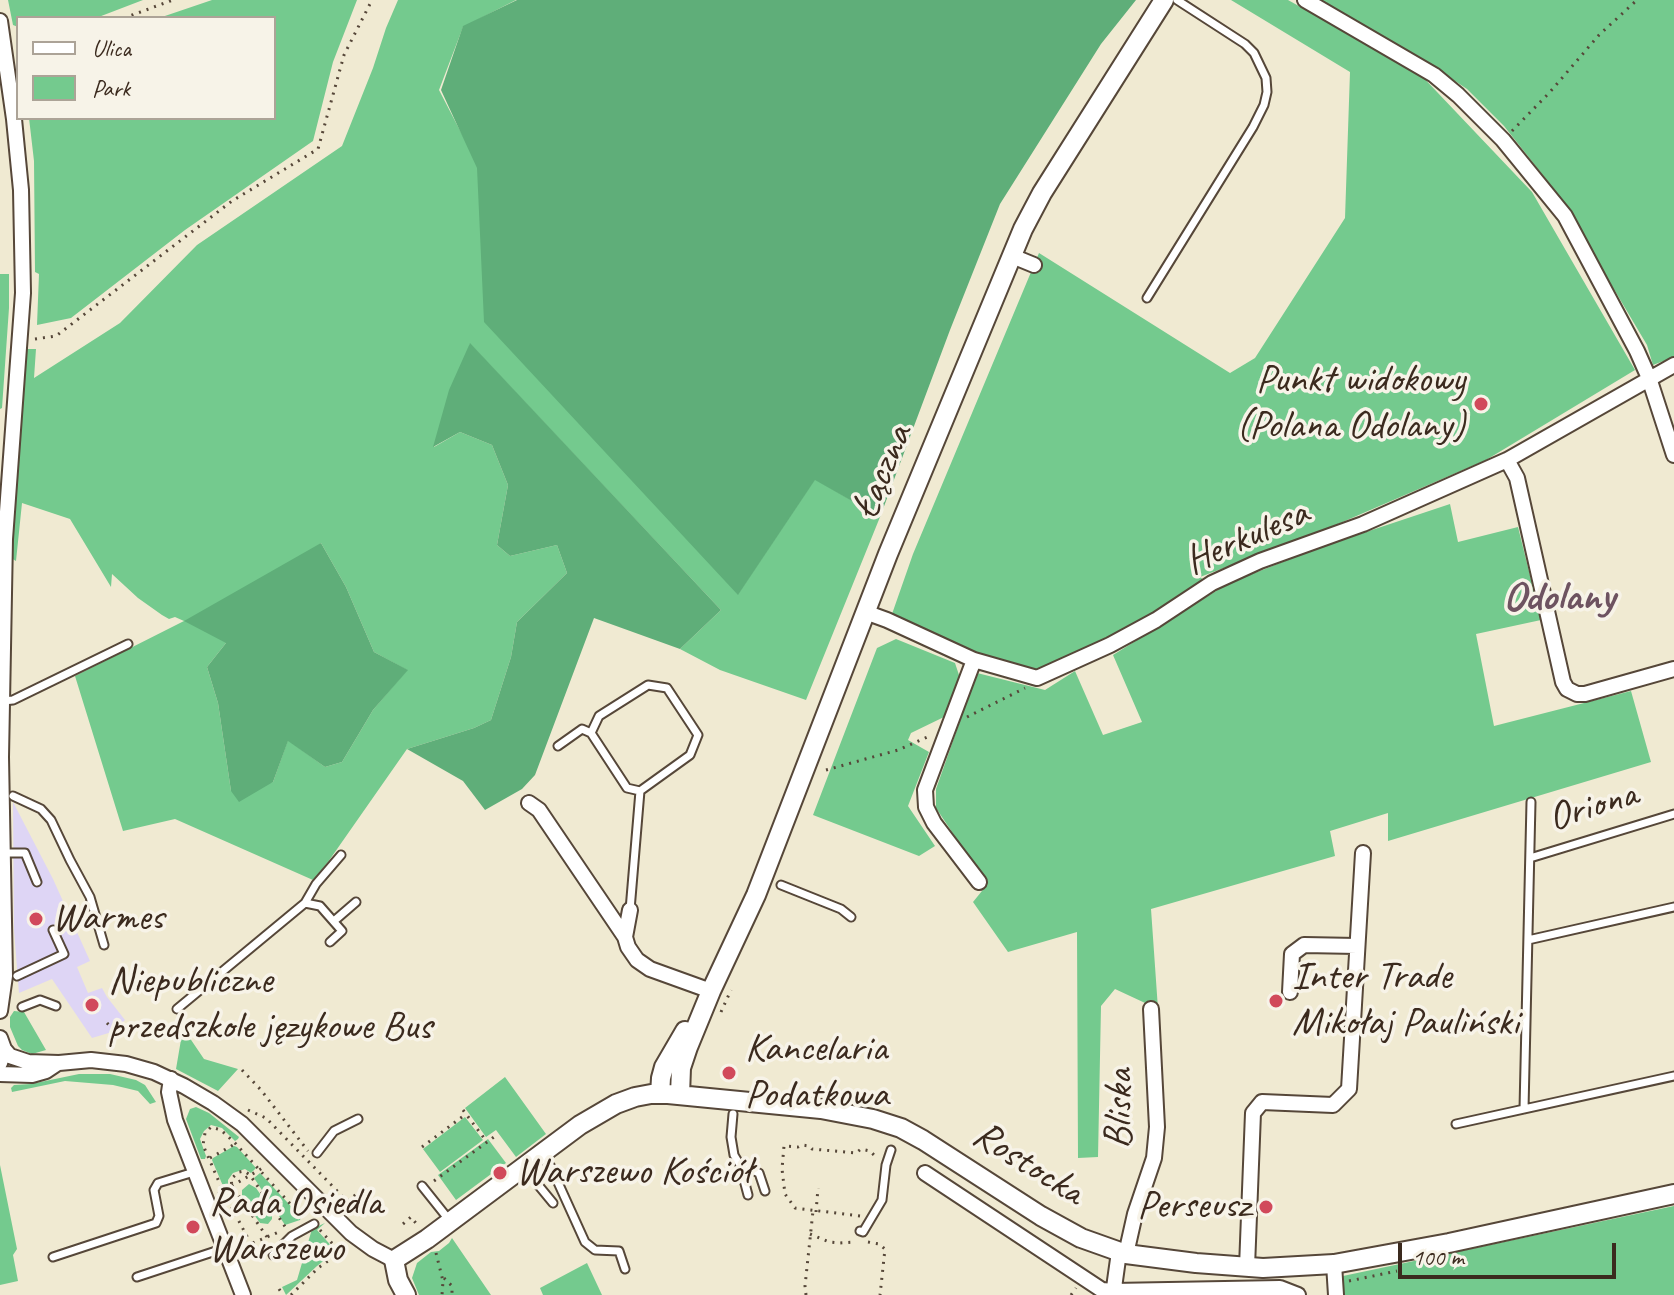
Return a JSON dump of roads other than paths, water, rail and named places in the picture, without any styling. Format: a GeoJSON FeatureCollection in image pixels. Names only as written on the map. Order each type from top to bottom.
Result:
{"type":"FeatureCollection","features":[{"type":"Feature","properties":{"kind":"street","name":"Łączna"},"geometry":{"type":"LineString","coordinates":[[680,1095],[683,1061],[711,991],[749,911],[865,612],[1012,256],[1042,193],[1164,0]]}},
{"type":"Feature","properties":{"kind":"street"},"geometry":{"type":"LineString","coordinates":[[1305,0],[1434,75],[1503,140],[1565,216],[1637,351],[1674,455]]}},
{"type":"Feature","properties":{"kind":"street"},"geometry":{"type":"LineString","coordinates":[[0,21],[21,190],[23,293],[6,445],[2,575],[5,976],[0,1011]]}},
{"type":"Feature","properties":{"kind":"street"},"geometry":{"type":"LineString","coordinates":[[1012,256],[1034,265]]}},
{"type":"Feature","properties":{"kind":"street","name":"Herkulesa"},"geometry":{"type":"LineString","coordinates":[[865,612],[974,660],[1037,678],[1110,645],[1156,620],[1212,583],[1260,561],[1363,524],[1507,460],[1674,365]]}},
{"type":"Feature","properties":{"kind":"street"},"geometry":{"type":"LineString","coordinates":[[1507,460],[1517,478],[1567,689],[1585,694],[1674,669]]}},
{"type":"Feature","properties":{"kind":"street"},"geometry":{"type":"LineString","coordinates":[[974,660],[925,790],[926,807],[934,823],[979,882]]}},
{"type":"Feature","properties":{"kind":"street"},"geometry":{"type":"LineString","coordinates":[[529,803],[539,810],[625,937],[632,954],[644,965],[711,991]]}},
{"type":"Feature","properties":{"kind":"street"},"geometry":{"type":"LineString","coordinates":[[1247,1267],[1253,1113],[1262,1102],[1333,1105],[1349,1089],[1363,853]]}},
{"type":"Feature","properties":{"kind":"street"},"geometry":{"type":"LineString","coordinates":[[625,937],[630,910]]}},
{"type":"Feature","properties":{"kind":"street"},"geometry":{"type":"LineString","coordinates":[[1290,992],[1292,954],[1304,945],[1357,946]]}},
{"type":"Feature","properties":{"kind":"street","name":"Łączna"},"geometry":{"type":"LineString","coordinates":[[660,1094],[662,1071],[711,991]]}},
{"type":"Feature","properties":{"kind":"street","name":"Bliska"},"geometry":{"type":"LineString","coordinates":[[1113,1293],[1122,1253],[1154,1158],[1157,1127],[1151,1009]]}},
{"type":"Feature","properties":{"kind":"street"},"geometry":{"type":"LineString","coordinates":[[1,1050],[19,1060],[118,1062],[171,1079],[208,1099],[267,1148],[346,1228],[367,1245],[394,1260],[398,1280],[406,1295]]}},
{"type":"Feature","properties":{"kind":"street"},"geometry":{"type":"LineString","coordinates":[[0,1074],[32,1075],[59,1063]]}},
{"type":"Feature","properties":{"kind":"street"},"geometry":{"type":"LineString","coordinates":[[171,1079],[169,1092],[175,1120],[230,1249],[243,1295]]}},
{"type":"Feature","properties":{"kind":"street","name":"Rostocka"},"geometry":{"type":"LineString","coordinates":[[394,1260],[607,1108],[635,1097],[660,1094],[836,1111],[890,1124],[923,1140],[1069,1233],[1122,1253],[1162,1260],[1247,1267],[1334,1264],[1449,1243],[1674,1194]]}},
{"type":"Feature","properties":{"kind":"street"},"geometry":{"type":"LineString","coordinates":[[925,1173],[1098,1288],[1113,1293],[1280,1288],[1298,1295]]}},
{"type":"Feature","properties":{"kind":"street"},"geometry":{"type":"LineString","coordinates":[[1334,1264],[1338,1287]]}},
{"type":"Feature","properties":{"kind":"lane"},"geometry":{"type":"LineString","coordinates":[[1147,298],[1253,127],[1267,92],[1266,78],[1254,53],[1177,0]]}},
{"type":"Feature","properties":{"kind":"lane"},"geometry":{"type":"LineString","coordinates":[[2,701],[13,700],[128,644]]}},
{"type":"Feature","properties":{"kind":"lane"},"geometry":{"type":"LineString","coordinates":[[558,746],[582,729],[591,733],[627,788],[640,791],[690,755],[698,735],[667,688],[648,685],[599,716],[591,733]]}},
{"type":"Feature","properties":{"kind":"lane"},"geometry":{"type":"LineString","coordinates":[[630,910],[640,791]]}},
{"type":"Feature","properties":{"kind":"lane"},"geometry":{"type":"LineString","coordinates":[[13,796],[47,814],[90,897],[104,945]]}},
{"type":"Feature","properties":{"kind":"lane","name":"Oriona"},"geometry":{"type":"LineString","coordinates":[[1524,1109],[1531,802]]}},
{"type":"Feature","properties":{"kind":"lane","name":"Oriona"},"geometry":{"type":"LineString","coordinates":[[1530,858],[1674,814]]}},
{"type":"Feature","properties":{"kind":"lane"},"geometry":{"type":"LineString","coordinates":[[2,853],[25,853],[37,882]]}},
{"type":"Feature","properties":{"kind":"lane"},"geometry":{"type":"LineString","coordinates":[[177,1009],[305,903],[316,884],[341,855]]}},
{"type":"Feature","properties":{"kind":"lane"},"geometry":{"type":"LineString","coordinates":[[781,885],[841,909],[851,917]]}},
{"type":"Feature","properties":{"kind":"lane"},"geometry":{"type":"LineString","coordinates":[[334,921],[356,902]]}},
{"type":"Feature","properties":{"kind":"lane"},"geometry":{"type":"LineString","coordinates":[[305,903],[320,906],[342,931],[330,942]]}},
{"type":"Feature","properties":{"kind":"lane"},"geometry":{"type":"LineString","coordinates":[[1528,940],[1674,907]]}},
{"type":"Feature","properties":{"kind":"lane"},"geometry":{"type":"LineString","coordinates":[[17,976],[64,954],[53,930]]}},
{"type":"Feature","properties":{"kind":"lane"},"geometry":{"type":"LineString","coordinates":[[22,1007],[40,1000],[56,1006]]}},
{"type":"Feature","properties":{"kind":"lane"},"geometry":{"type":"LineString","coordinates":[[1456,1124],[1674,1076]]}},
{"type":"Feature","properties":{"kind":"lane"},"geometry":{"type":"LineString","coordinates":[[733,1114],[732,1146],[748,1195]]}},
{"type":"Feature","properties":{"kind":"lane"},"geometry":{"type":"LineString","coordinates":[[315,1155],[334,1131],[358,1119]]}},
{"type":"Feature","properties":{"kind":"lane"},"geometry":{"type":"LineString","coordinates":[[860,1231],[863,1232],[882,1200],[890,1153]]}},
{"type":"Feature","properties":{"kind":"lane"},"geometry":{"type":"LineString","coordinates":[[740,1165],[759,1173],[765,1191]]}},
{"type":"Feature","properties":{"kind":"lane"},"geometry":{"type":"LineString","coordinates":[[524,1167],[553,1203]]}},
{"type":"Feature","properties":{"kind":"lane"},"geometry":{"type":"LineString","coordinates":[[551,1167],[585,1242],[595,1250],[619,1251],[625,1269]]}},
{"type":"Feature","properties":{"kind":"lane"},"geometry":{"type":"LineString","coordinates":[[53,1257],[156,1223],[159,1216],[154,1190],[158,1183],[197,1168]]}},
{"type":"Feature","properties":{"kind":"lane"},"geometry":{"type":"LineString","coordinates":[[423,1187],[450,1221]]}},
{"type":"Feature","properties":{"kind":"lane"},"geometry":{"type":"LineString","coordinates":[[273,1255],[292,1236],[313,1225]]}},
{"type":"Feature","properties":{"kind":"lane"},"geometry":{"type":"LineString","coordinates":[[137,1277],[230,1249]]}},
{"type":"Feature","properties":{"kind":"place","name":"Punkt widokowy (Polana Odolany)"},"geometry":{"type":"Point","coordinates":[1481,404]}},
{"type":"Feature","properties":{"kind":"place","name":"Warmes"},"geometry":{"type":"Point","coordinates":[36,919]}},
{"type":"Feature","properties":{"kind":"place","name":"Inter Trade Mikołaj Pauliński"},"geometry":{"type":"Point","coordinates":[1276,1001]}},
{"type":"Feature","properties":{"kind":"place","name":"Niepubliczne przedszkole językowe Bus"},"geometry":{"type":"Point","coordinates":[92,1005]}},
{"type":"Feature","properties":{"kind":"place","name":"Kancelaria Podatkowa"},"geometry":{"type":"Point","coordinates":[729,1073]}},
{"type":"Feature","properties":{"kind":"place","name":"Warszewo Kościół"},"geometry":{"type":"Point","coordinates":[500,1173]}},
{"type":"Feature","properties":{"kind":"place","name":"Perseusz"},"geometry":{"type":"Point","coordinates":[1266,1207]}},
{"type":"Feature","properties":{"kind":"place","name":"Rada Osiedla Warszewo"},"geometry":{"type":"Point","coordinates":[193,1227]}},
{"type":"Feature","properties":{"kind":"district","name":"Odolany"},"geometry":{"type":"Point","coordinates":[1559,598]}}]}
